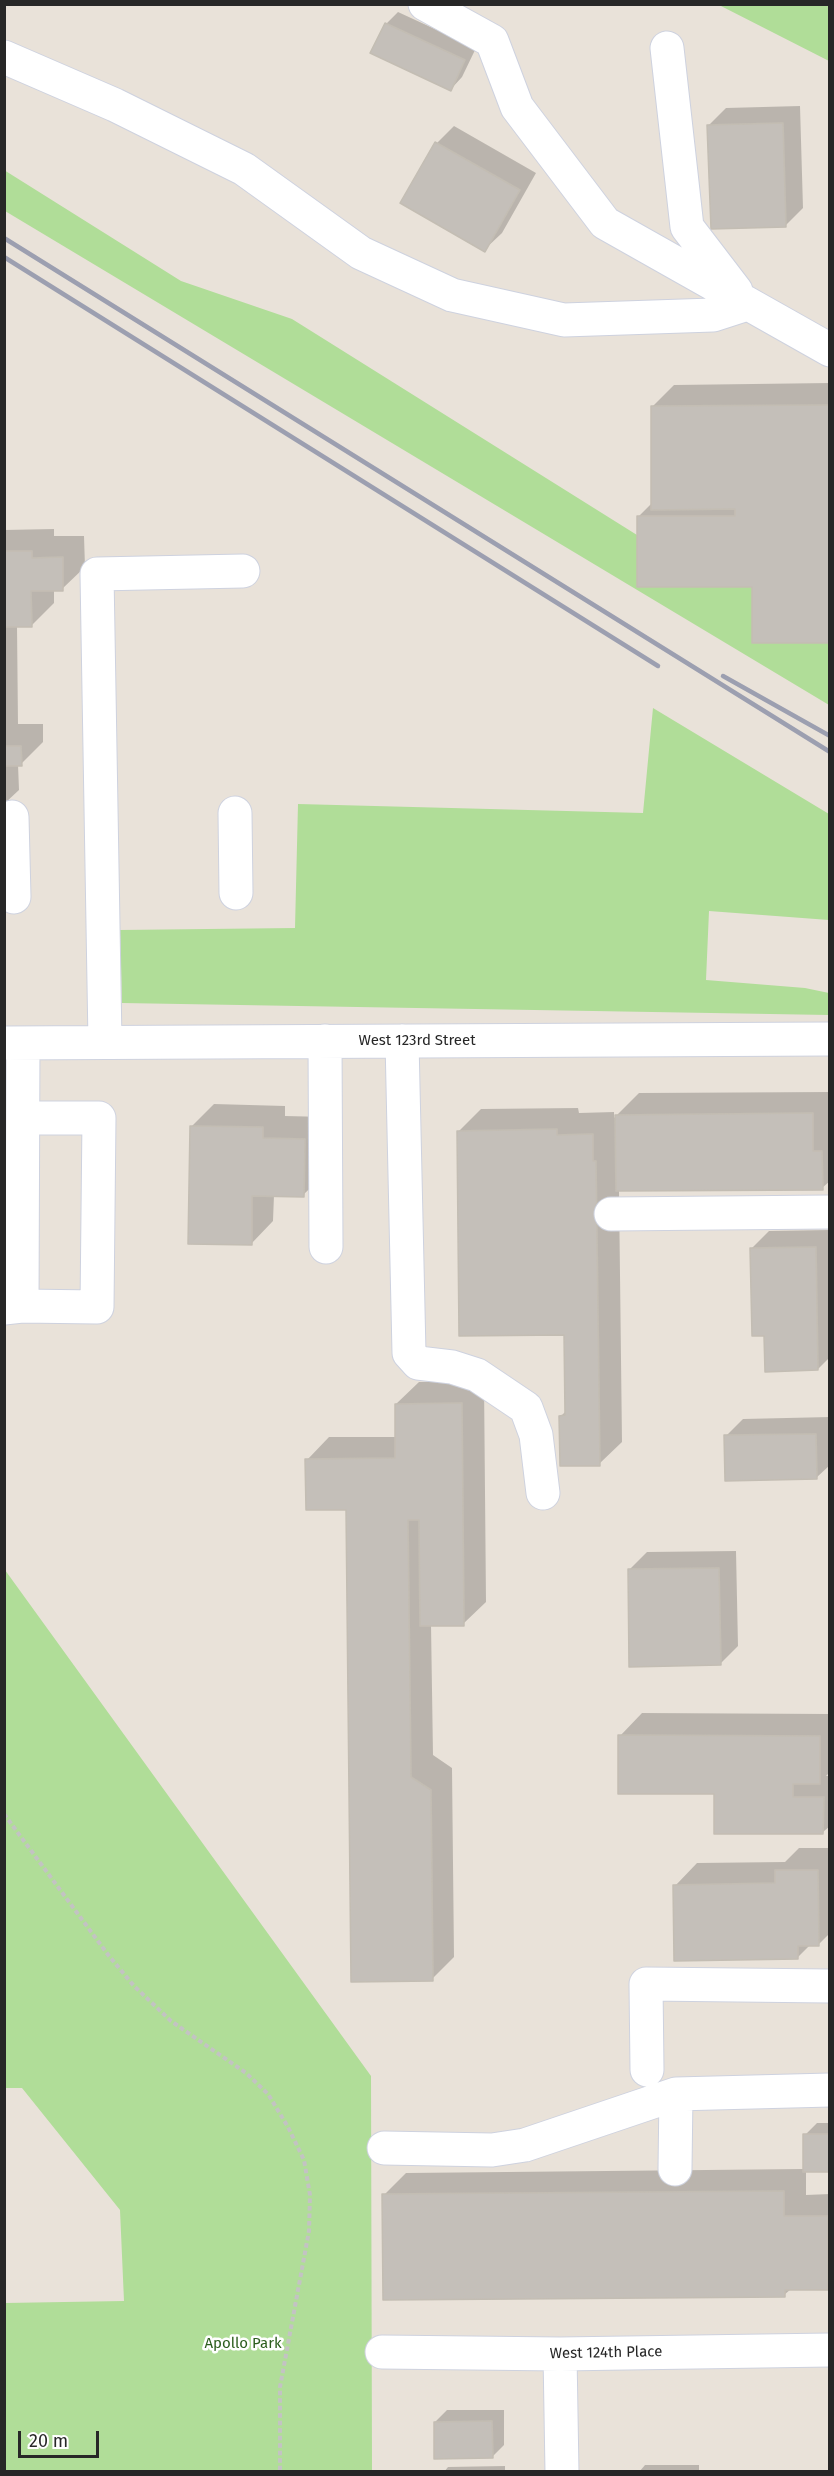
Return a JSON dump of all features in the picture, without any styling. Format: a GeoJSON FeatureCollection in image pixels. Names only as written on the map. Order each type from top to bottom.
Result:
{"type":"FeatureCollection","features":[{"type":"Feature","properties":{"kind":"street"},"geometry":{"type":"LineString","coordinates":[[426,4],[492,41],[517,107],[604,223],[830,350]]}},
{"type":"Feature","properties":{"kind":"street"},"geometry":{"type":"LineString","coordinates":[[667,48],[687,227],[747,304]]}},
{"type":"Feature","properties":{"kind":"street"},"geometry":{"type":"LineString","coordinates":[[4,57],[115,105],[244,169],[361,253],[452,295],[564,320],[713,315],[747,304]]}},
{"type":"Feature","properties":{"kind":"street"},"geometry":{"type":"LineString","coordinates":[[105,1042],[97,574],[243,571]]}},
{"type":"Feature","properties":{"kind":"street"},"geometry":{"type":"LineString","coordinates":[[235,813],[236,893]]}},
{"type":"Feature","properties":{"kind":"street"},"geometry":{"type":"LineString","coordinates":[[12,817],[14,897]]}},
{"type":"Feature","properties":{"kind":"street","name":"West 123rd Street"},"geometry":{"type":"LineString","coordinates":[[14,1043],[830,1039]]}},
{"type":"Feature","properties":{"kind":"street"},"geometry":{"type":"LineString","coordinates":[[325,1041],[326,1247]]}},
{"type":"Feature","properties":{"kind":"street"},"geometry":{"type":"LineString","coordinates":[[402,1041],[409,1353],[418,1363],[452,1367],[477,1375],[525,1408],[536,1435],[543,1493]]}},
{"type":"Feature","properties":{"kind":"street"},"geometry":{"type":"LineString","coordinates":[[14,1043],[17,1103],[13,1307],[97,1307],[99,1118],[17,1103]]}},
{"type":"Feature","properties":{"kind":"street"},"geometry":{"type":"LineString","coordinates":[[611,1214],[830,1212]]}},
{"type":"Feature","properties":{"kind":"street"},"geometry":{"type":"LineString","coordinates":[[647,2070],[646,1984],[830,1986]]}},
{"type":"Feature","properties":{"kind":"street"},"geometry":{"type":"LineString","coordinates":[[384,2148],[492,2150],[525,2145],[676,2094],[830,2090]]}},
{"type":"Feature","properties":{"kind":"street"},"geometry":{"type":"LineString","coordinates":[[675,2169],[676,2094]]}},
{"type":"Feature","properties":{"kind":"street","name":"West 124th Place"},"geometry":{"type":"LineString","coordinates":[[382,2352],[560,2354],[830,2350]]}},
{"type":"Feature","properties":{"kind":"street"},"geometry":{"type":"LineString","coordinates":[[560,2354],[562,2472]]}},
{"type":"Feature","properties":{"kind":"path"},"geometry":{"type":"LineString","coordinates":[[4,1814],[134,1986],[171,2020],[246,2073],[268,2094],[304,2160],[310,2195],[309,2231],[280,2387],[280,2472]]}},
{"type":"Feature","properties":{"kind":"green space"},"geometry":{"type":"Polygon","coordinates":[[[719,5],[829,5],[829,61],[719,5]]]}},
{"type":"Feature","properties":{"kind":"green space"},"geometry":{"type":"Polygon","coordinates":[[[4,170],[181,281],[292,319],[637,535],[637,587],[752,587],[752,643],[829,643],[829,705],[5,211],[4,170]]]}},
{"type":"Feature","properties":{"kind":"green space"},"geometry":{"type":"Polygon","coordinates":[[[653,708],[829,814],[829,920],[709,911],[706,980],[805,988],[829,993],[829,1015],[122,1003],[120,930],[295,928],[298,804],[643,813],[653,708]]]}},
{"type":"Feature","properties":{"kind":"green space","name":"Apollo Park"},"geometry":{"type":"Polygon","coordinates":[[[5,1570],[371,2076],[372,2471],[5,2471],[5,2303],[124,2301],[120,2210],[22,2088],[5,2088],[5,1570]]]}},
{"type":"Feature","properties":{"kind":"building"},"geometry":{"type":"Polygon","coordinates":[[[385,23],[465,60],[451,91],[370,53],[385,23]]]}},
{"type":"Feature","properties":{"kind":"building"},"geometry":{"type":"Polygon","coordinates":[[[783,123],[786,227],[711,229],[707,125],[783,123]]]}},
{"type":"Feature","properties":{"kind":"building"},"geometry":{"type":"Polygon","coordinates":[[[435,142],[520,190],[485,252],[400,203],[435,142]]]}},
{"type":"Feature","properties":{"kind":"building"},"geometry":{"type":"Polygon","coordinates":[[[830,405],[830,643],[752,643],[752,587],[637,587],[637,516],[735,516],[735,509],[651,510],[651,406],[830,405]]]}},
{"type":"Feature","properties":{"kind":"building"},"geometry":{"type":"Polygon","coordinates":[[[4,551],[32,551],[32,558],[63,557],[63,591],[31,591],[32,627],[4,627],[4,551]]]}},
{"type":"Feature","properties":{"kind":"building"},"geometry":{"type":"Polygon","coordinates":[[[4,746],[21,746],[22,766],[4,766],[4,746]]]}},
{"type":"Feature","properties":{"kind":"building"},"geometry":{"type":"Polygon","coordinates":[[[813,1113],[813,1151],[822,1151],[823,1190],[616,1191],[615,1115],[813,1113]]]}},
{"type":"Feature","properties":{"kind":"building"},"geometry":{"type":"Polygon","coordinates":[[[190,1126],[263,1127],[263,1138],[305,1139],[304,1197],[252,1196],[252,1245],[188,1244],[190,1126]]]}},
{"type":"Feature","properties":{"kind":"building"},"geometry":{"type":"Polygon","coordinates":[[[557,1129],[557,1135],[593,1134],[593,1161],[596,1161],[600,1466],[560,1466],[559,1416],[565,1415],[564,1335],[459,1336],[457,1131],[557,1129]]]}},
{"type":"Feature","properties":{"kind":"building"},"geometry":{"type":"Polygon","coordinates":[[[816,1247],[818,1370],[765,1372],[764,1336],[752,1336],[750,1248],[816,1247]]]}},
{"type":"Feature","properties":{"kind":"building"},"geometry":{"type":"Polygon","coordinates":[[[462,1403],[464,1626],[420,1626],[419,1520],[408,1520],[411,1777],[431,1790],[433,1981],[351,1982],[346,1510],[306,1510],[305,1459],[395,1458],[395,1404],[462,1403]]]}},
{"type":"Feature","properties":{"kind":"building"},"geometry":{"type":"Polygon","coordinates":[[[816,1434],[817,1479],[725,1481],[724,1435],[816,1434]]]}},
{"type":"Feature","properties":{"kind":"building"},"geometry":{"type":"Polygon","coordinates":[[[719,1568],[721,1665],[629,1667],[628,1569],[719,1568]]]}},
{"type":"Feature","properties":{"kind":"building"},"geometry":{"type":"Polygon","coordinates":[[[618,1735],[820,1736],[820,1784],[793,1784],[793,1797],[824,1797],[823,1834],[714,1834],[714,1794],[618,1794],[618,1735]]]}},
{"type":"Feature","properties":{"kind":"building"},"geometry":{"type":"Polygon","coordinates":[[[775,1870],[818,1870],[819,1946],[798,1946],[798,1959],[674,1961],[673,1885],[775,1883],[775,1870]]]}},
{"type":"Feature","properties":{"kind":"building"},"geometry":{"type":"Polygon","coordinates":[[[803,2134],[830,2134],[830,2172],[803,2172],[803,2134]]]}},
{"type":"Feature","properties":{"kind":"building"},"geometry":{"type":"Polygon","coordinates":[[[784,2191],[784,2216],[828,2216],[828,2290],[785,2290],[785,2297],[383,2300],[382,2194],[784,2191]]]}},
{"type":"Feature","properties":{"kind":"building"},"geometry":{"type":"Polygon","coordinates":[[[492,2421],[493,2458],[434,2459],[434,2422],[492,2421]]]}},
{"type":"Feature","properties":{"kind":"railway"},"geometry":{"type":"LineString","coordinates":[[4,238],[830,752]]}},
{"type":"Feature","properties":{"kind":"railway"},"geometry":{"type":"LineString","coordinates":[[4,257],[658,666]]}},
{"type":"Feature","properties":{"kind":"railway"},"geometry":{"type":"LineString","coordinates":[[723,676],[830,736]]}}]}
